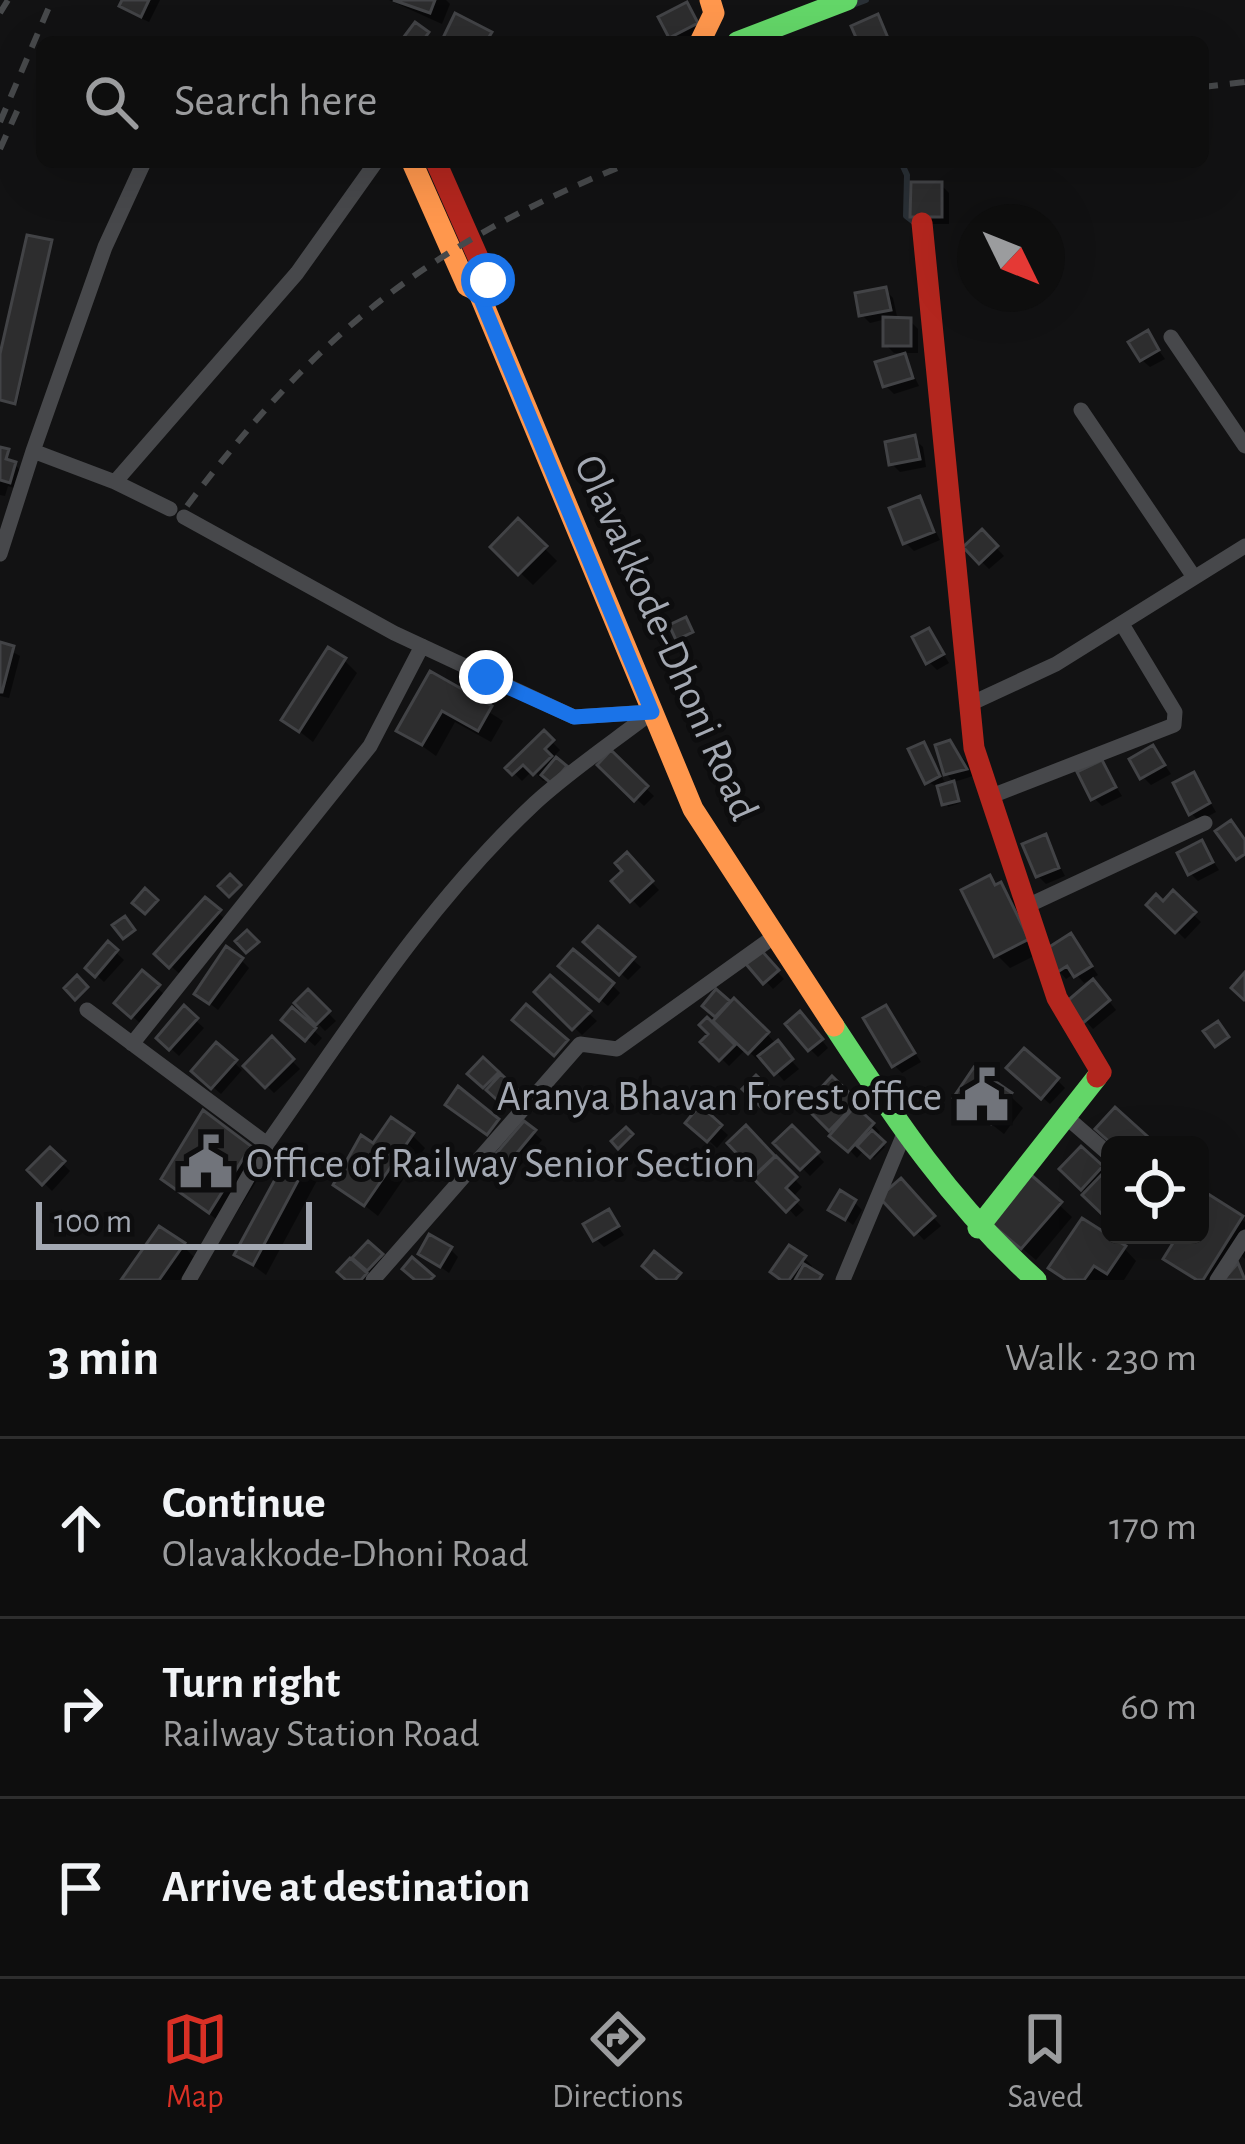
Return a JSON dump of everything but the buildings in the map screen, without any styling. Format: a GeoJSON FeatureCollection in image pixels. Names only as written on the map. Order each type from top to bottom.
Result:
{"type":"FeatureCollection","features":[{"type":"Feature","properties":{"kind":"main road"},"geometry":{"type":"LineString","coordinates":[[703,36],[714,13],[710,0]]}},
{"type":"Feature","properties":{"kind":"main road"},"geometry":{"type":"LineString","coordinates":[[752,36],[847,0]]}},
{"type":"Feature","properties":{"kind":"main road","name":"Olavakkode-Dhoni Road"},"geometry":{"type":"LineString","coordinates":[[415,168],[467,286],[478,292],[693,809],[772,938],[904,1134],[978,1228],[1036,1280]]}},
{"type":"Feature","properties":{"kind":"main road","name":"Olavakkode-Dhoni Road"},"geometry":{"type":"LineString","coordinates":[[439,168],[488,280],[478,292]]}},
{"type":"Feature","properties":{"kind":"main road"},"geometry":{"type":"LineString","coordinates":[[922,223],[974,748],[1057,998],[1101,1072],[1064,1115],[1015,1188],[978,1228]]}},
{"type":"Feature","properties":{"kind":"street"},"geometry":{"type":"LineString","coordinates":[[0,554],[105,247],[141,168]]}},
{"type":"Feature","properties":{"kind":"street"},"geometry":{"type":"LineString","coordinates":[[115,482],[297,273],[372,168]]}},
{"type":"Feature","properties":{"kind":"street"},"geometry":{"type":"LineString","coordinates":[[1171,337],[1245,446]]}},
{"type":"Feature","properties":{"kind":"street"},"geometry":{"type":"LineString","coordinates":[[1081,410],[1194,578]]}},
{"type":"Feature","properties":{"kind":"street"},"geometry":{"type":"LineString","coordinates":[[34,451],[115,482],[422,646],[574,717],[652,712]]}},
{"type":"Feature","properties":{"kind":"street"},"geometry":{"type":"LineString","coordinates":[[970,704],[1056,664],[1245,545]]}},
{"type":"Feature","properties":{"kind":"street"},"geometry":{"type":"LineString","coordinates":[[989,797],[1174,725],[1174,712],[1122,625]]}},
{"type":"Feature","properties":{"kind":"street"},"geometry":{"type":"LineString","coordinates":[[132,1044],[370,746],[422,646]]}},
{"type":"Feature","properties":{"kind":"street"},"geometry":{"type":"LineString","coordinates":[[189,1280],[267,1144],[418,930],[537,801],[652,712]]}},
{"type":"Feature","properties":{"kind":"street"},"geometry":{"type":"LineString","coordinates":[[1027,906],[1205,823]]}},
{"type":"Feature","properties":{"kind":"street"},"geometry":{"type":"LineString","coordinates":[[373,1280],[580,1044],[617,1048],[772,938]]}},
{"type":"Feature","properties":{"kind":"street"},"geometry":{"type":"LineString","coordinates":[[87,1010],[267,1144]]}},
{"type":"Feature","properties":{"kind":"street"},"geometry":{"type":"LineString","coordinates":[[1064,1115],[1101,1147]]}},
{"type":"Feature","properties":{"kind":"street"},"geometry":{"type":"LineString","coordinates":[[843,1280],[904,1134]]}},
{"type":"Feature","properties":{"kind":"street"},"geometry":{"type":"LineString","coordinates":[[1217,1280],[1245,1237]]}},
{"type":"Feature","properties":{"kind":"waterway"},"geometry":{"type":"LineString","coordinates":[[850,6],[866,0]]}},
{"type":"Feature","properties":{"kind":"waterway"},"geometry":{"type":"LineString","coordinates":[[904,168],[906,216],[915,223]]}},
{"type":"Feature","properties":{"kind":"railway"},"geometry":{"type":"LineString","coordinates":[[0,13],[8,0]]}},
{"type":"Feature","properties":{"kind":"railway"},"geometry":{"type":"LineString","coordinates":[[37,36],[52,0]]}},
{"type":"Feature","properties":{"kind":"railway"},"geometry":{"type":"LineString","coordinates":[[0,122],[36,38]]}},
{"type":"Feature","properties":{"kind":"railway"},"geometry":{"type":"LineString","coordinates":[[1209,86],[1245,82]]}},
{"type":"Feature","properties":{"kind":"railway"},"geometry":{"type":"LineString","coordinates":[[0,149],[18,109]]}},
{"type":"Feature","properties":{"kind":"railway"},"geometry":{"type":"LineString","coordinates":[[187,506],[283,390],[382,300],[495,226],[618,168]]}},
{"type":"Feature","properties":{"kind":"traffic: fast"},"geometry":{"type":"LineString","coordinates":[[753,36],[847,0]]}},
{"type":"Feature","properties":{"kind":"traffic: fast"},"geometry":{"type":"LineString","coordinates":[[834,1026],[951,1191],[1036,1280]]}},
{"type":"Feature","properties":{"kind":"traffic: fast"},"geometry":{"type":"LineString","coordinates":[[978,1228],[1097,1077]]}},
{"type":"Feature","properties":{"kind":"traffic: slow"},"geometry":{"type":"LineString","coordinates":[[703,36],[714,13],[710,0]]}},
{"type":"Feature","properties":{"kind":"traffic: slow"},"geometry":{"type":"LineString","coordinates":[[415,168],[467,286],[478,291],[693,809],[834,1026]]}},
{"type":"Feature","properties":{"kind":"traffic: jam"},"geometry":{"type":"LineString","coordinates":[[439,168],[488,280],[478,291]]}},
{"type":"Feature","properties":{"kind":"traffic: jam"},"geometry":{"type":"LineString","coordinates":[[922,223],[974,748],[1057,998],[1101,1072],[1097,1077]]}},
{"type":"Feature","properties":{"kind":"place","name":"Aranya Bhavan Forest office"},"geometry":{"type":"Point","coordinates":[982,1095]}},
{"type":"Feature","properties":{"kind":"place","name":"Office of Railway Senior Section"},"geometry":{"type":"Point","coordinates":[206,1162]}},
{"type":"Feature","properties":{"kind":"route"},"geometry":{"type":"LineString","coordinates":[[486,677],[574,717],[652,712],[478,292],[488,280]]}}]}
